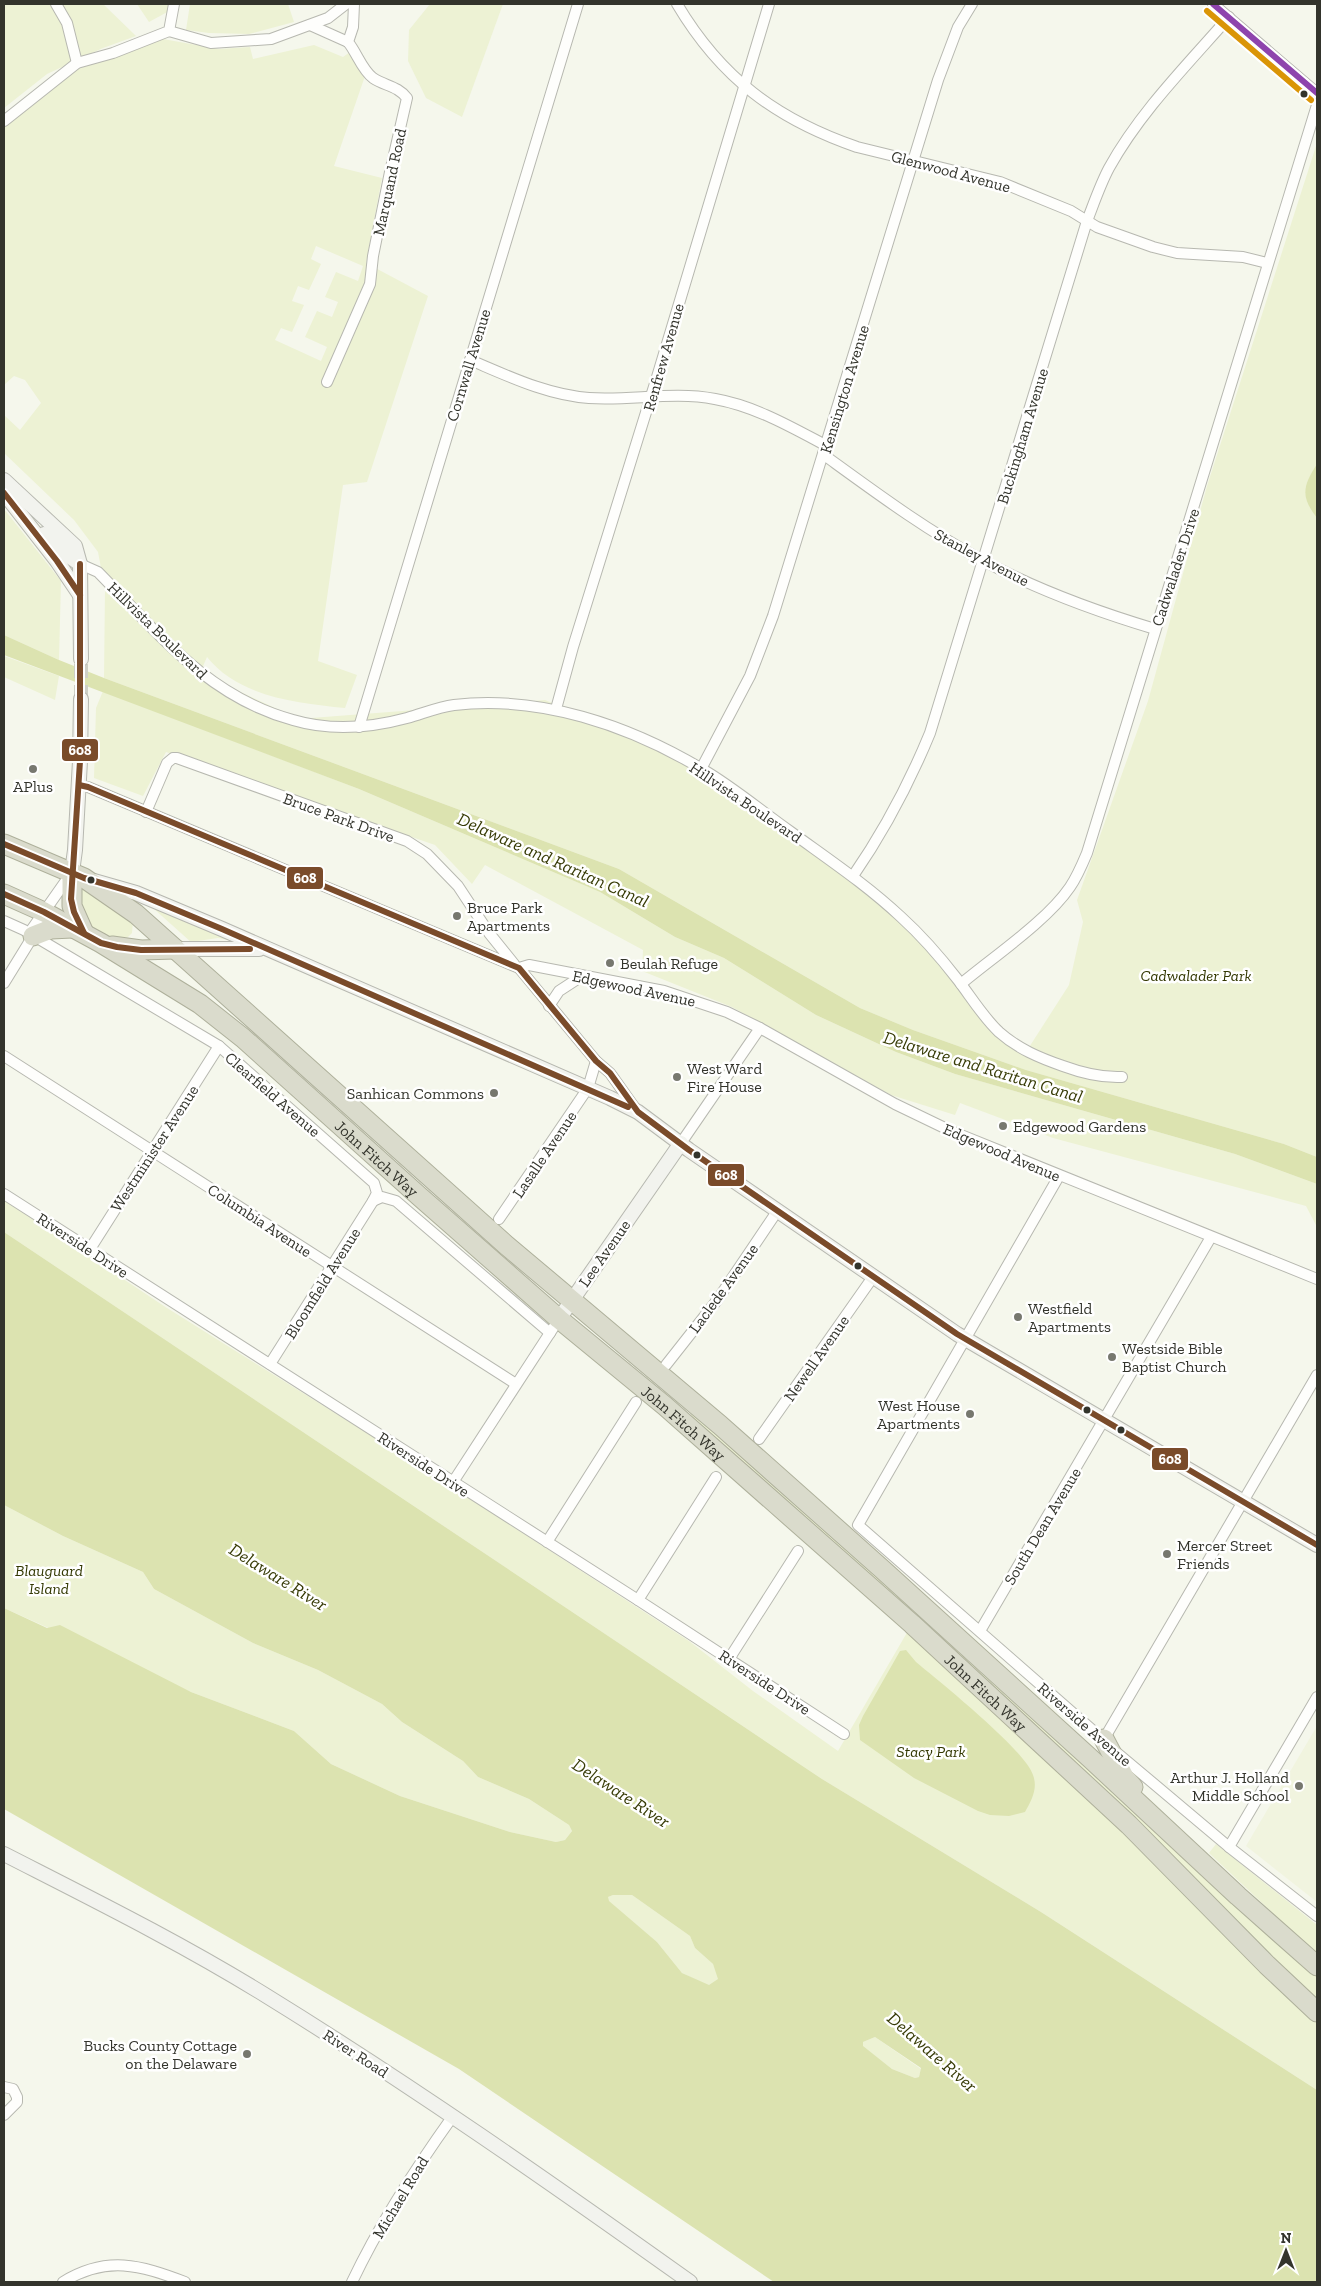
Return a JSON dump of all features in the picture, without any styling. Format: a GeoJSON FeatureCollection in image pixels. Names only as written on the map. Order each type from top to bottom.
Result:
{"type":"FeatureCollection","features":[{"type":"Feature","properties":{"kind":"highway","name":"John Fitch Way"},"geometry":{"type":"LineString","coordinates":[[4,844],[78,875],[136,914],[506,1245],[727,1431],[876,1564],[1317,1966]]}},
{"type":"Feature","properties":{"kind":"highway"},"geometry":{"type":"LineString","coordinates":[[33,936],[51,929],[79,931],[72,906],[78,875]]}},
{"type":"Feature","properties":{"kind":"highway","name":"John Fitch Way"},"geometry":{"type":"LineString","coordinates":[[4,894],[44,912],[79,931],[200,1004],[223,1022],[554,1326],[665,1406],[912,1624],[1129,1825],[1260,1958],[1317,2012]]}},
{"type":"Feature","properties":{"kind":"highway"},"geometry":{"type":"LineString","coordinates":[[128,949],[134,944],[139,929],[136,914]]}},
{"type":"Feature","properties":{"kind":"highway"},"geometry":{"type":"LineString","coordinates":[[101,944],[128,949],[175,949]]}},
{"type":"Feature","properties":{"kind":"highway"},"geometry":{"type":"LineString","coordinates":[[1104,1739],[1124,1777],[1181,1843]]}},
{"type":"Feature","properties":{"kind":"main road"},"geometry":{"type":"LineString","coordinates":[[4,480],[75,546],[80,564],[81,658]]}},
{"type":"Feature","properties":{"kind":"main road"},"geometry":{"type":"LineString","coordinates":[[4,493],[57,561],[80,596]]}},
{"type":"Feature","properties":{"kind":"main road"},"geometry":{"type":"LineString","coordinates":[[22,516],[80,564]]}},
{"type":"Feature","properties":{"kind":"main road"},"geometry":{"type":"LineString","coordinates":[[81,699],[78,875],[136,893],[588,1088],[638,1112],[873,1277],[965,1339],[1317,1545]]}},
{"type":"Feature","properties":{"kind":"main road"},"geometry":{"type":"LineString","coordinates":[[175,949],[265,949]]}},
{"type":"Feature","properties":{"kind":"main road","name":"Lee Avenue"},"geometry":{"type":"LineString","coordinates":[[554,1326],[681,1143]]}},
{"type":"Feature","properties":{"kind":"main road","name":"River Road"},"geometry":{"type":"LineString","coordinates":[[4,1854],[147,1928],[223,1970],[374,2063],[690,2282]]}},
{"type":"Feature","properties":{"kind":"street"},"geometry":{"type":"LineString","coordinates":[[56,4],[68,23],[77,63]]}},
{"type":"Feature","properties":{"kind":"street"},"geometry":{"type":"LineString","coordinates":[[169,30],[174,4]]}},
{"type":"Feature","properties":{"kind":"street"},"geometry":{"type":"LineString","coordinates":[[4,121],[77,63],[113,53],[169,30],[211,43],[270,39],[328,18],[346,4]]}},
{"type":"Feature","properties":{"kind":"street"},"geometry":{"type":"LineString","coordinates":[[310,25],[348,42],[353,27],[354,4]]}},
{"type":"Feature","properties":{"kind":"street","name":"Cornwall Avenue"},"geometry":{"type":"LineString","coordinates":[[359,727],[578,4]]}},
{"type":"Feature","properties":{"kind":"street","name":"Glenwood Avenue"},"geometry":{"type":"LineString","coordinates":[[677,4],[700,40],[744,86],[763,102],[795,121],[834,139],[857,147],[1000,182],[1071,211],[1087,221],[1120,236],[1177,253],[1244,257],[1267,263]]}},
{"type":"Feature","properties":{"kind":"street","name":"Renfrew Avenue"},"geometry":{"type":"LineString","coordinates":[[556,709],[573,647],[769,4]]}},
{"type":"Feature","properties":{"kind":"street","name":"Kensington Avenue"},"geometry":{"type":"LineString","coordinates":[[701,769],[756,660],[773,616],[949,49],[972,4]]}},
{"type":"Feature","properties":{"kind":"street"},"geometry":{"type":"LineString","coordinates":[[1213,4],[1317,93]]}},
{"type":"Feature","properties":{"kind":"street","name":"Buckingham Avenue"},"geometry":{"type":"LineString","coordinates":[[853,876],[891,816],[913,773],[930,733],[1087,221],[1109,168],[1129,136],[1154,104],[1229,17]]}},
{"type":"Feature","properties":{"kind":"street","name":"Marquand Road"},"geometry":{"type":"LineString","coordinates":[[327,382],[370,284],[373,256],[407,98],[401,90],[374,79],[367,72],[348,42]]}},
{"type":"Feature","properties":{"kind":"street","name":"Cadwalader Drive"},"geometry":{"type":"LineString","coordinates":[[961,984],[1042,917],[1069,888],[1081,868],[1133,706],[1155,629],[1243,348],[1267,263],[1317,105]]}},
{"type":"Feature","properties":{"kind":"street","name":"Stanley Avenue"},"geometry":{"type":"LineString","coordinates":[[470,360],[525,383],[569,395],[604,399],[692,396],[729,402],[776,419],[825,450],[924,526],[983,561],[1088,608],[1155,629]]}},
{"type":"Feature","properties":{"kind":"street","name":"Hillvista Boulevard"},"geometry":{"type":"LineString","coordinates":[[80,564],[98,572],[190,666],[230,693],[257,707],[297,721],[325,726],[359,727],[380,725],[452,706],[507,704],[556,709],[638,737],[701,769],[853,876],[902,917],[961,984],[991,1024],[1016,1045],[1029,1052],[1094,1076],[1122,1077]]}},
{"type":"Feature","properties":{"kind":"street","name":"Bruce Park Drive"},"geometry":{"type":"LineString","coordinates":[[146,812],[167,763],[173,758],[177,758],[407,841],[420,848],[434,859],[458,886],[489,933],[596,1061],[610,1073],[638,1112]]}},
{"type":"Feature","properties":{"kind":"street","name":"Edgewood Avenue"},"geometry":{"type":"LineString","coordinates":[[79,785],[88,787],[517,966],[529,965],[682,996],[727,1012],[760,1028],[895,1104],[951,1131],[1317,1279]]}},
{"type":"Feature","properties":{"kind":"street"},"geometry":{"type":"LineString","coordinates":[[4,983],[33,936],[32,929],[44,912],[78,875]]}},
{"type":"Feature","properties":{"kind":"street","name":"Clearfield Avenue"},"geometry":{"type":"LineString","coordinates":[[4,921],[33,936],[219,1046],[374,1182],[377,1193],[373,1201]]}},
{"type":"Feature","properties":{"kind":"street"},"geometry":{"type":"LineString","coordinates":[[550,1006],[559,991],[582,976]]}},
{"type":"Feature","properties":{"kind":"street","name":"Lee Avenue"},"geometry":{"type":"LineString","coordinates":[[681,1143],[760,1028]]}},
{"type":"Feature","properties":{"kind":"street","name":"Westminister Avenue"},"geometry":{"type":"LineString","coordinates":[[90,1249],[219,1046]]}},
{"type":"Feature","properties":{"kind":"street","name":"Columbia Avenue"},"geometry":{"type":"LineString","coordinates":[[4,1056],[516,1384]]}},
{"type":"Feature","properties":{"kind":"street","name":"Lasalle Avenue"},"geometry":{"type":"LineString","coordinates":[[499,1220],[588,1088],[596,1061]]}},
{"type":"Feature","properties":{"kind":"street"},"geometry":{"type":"LineString","coordinates":[[965,1339],[1059,1176]]}},
{"type":"Feature","properties":{"kind":"street","name":"Riverside Drive"},"geometry":{"type":"LineString","coordinates":[[4,1194],[729,1658],[844,1734]]}},
{"type":"Feature","properties":{"kind":"street"},"geometry":{"type":"LineString","coordinates":[[373,1201],[382,1197],[396,1201],[554,1326]]}},
{"type":"Feature","properties":{"kind":"street","name":"Bloomfield Avenue"},"geometry":{"type":"LineString","coordinates":[[270,1364],[373,1201]]}},
{"type":"Feature","properties":{"kind":"street","name":"Laclede Avenue"},"geometry":{"type":"LineString","coordinates":[[666,1365],[718,1299],[778,1210]]}},
{"type":"Feature","properties":{"kind":"street","name":"South Dean Avenue"},"geometry":{"type":"LineString","coordinates":[[980,1631],[1211,1237]]}},
{"type":"Feature","properties":{"kind":"street","name":"Newell Avenue"},"geometry":{"type":"LineString","coordinates":[[759,1439],[873,1277]]}},
{"type":"Feature","properties":{"kind":"street","name":"Lee Avenue"},"geometry":{"type":"LineString","coordinates":[[453,1482],[554,1326]]}},
{"type":"Feature","properties":{"kind":"street","name":"Riverside Avenue"},"geometry":{"type":"LineString","coordinates":[[965,1339],[858,1525],[1104,1739],[1113,1749],[1229,1848],[1317,1916]]}},
{"type":"Feature","properties":{"kind":"street"},"geometry":{"type":"LineString","coordinates":[[1104,1739],[1317,1375]]}},
{"type":"Feature","properties":{"kind":"street"},"geometry":{"type":"LineString","coordinates":[[547,1542],[636,1402]]}},
{"type":"Feature","properties":{"kind":"street"},"geometry":{"type":"LineString","coordinates":[[638,1600],[716,1476]]}},
{"type":"Feature","properties":{"kind":"street"},"geometry":{"type":"LineString","coordinates":[[729,1658],[798,1551]]}},
{"type":"Feature","properties":{"kind":"street"},"geometry":{"type":"LineString","coordinates":[[1229,1848],[1317,1697]]}},
{"type":"Feature","properties":{"kind":"street"},"geometry":{"type":"LineString","coordinates":[[4,2087],[13,2089],[17,2102],[4,2115]]}},
{"type":"Feature","properties":{"kind":"street","name":"Michael Road"},"geometry":{"type":"LineString","coordinates":[[352,2282],[393,2204],[453,2116]]}},
{"type":"Feature","properties":{"kind":"street"},"geometry":{"type":"LineString","coordinates":[[63,2282],[87,2270],[119,2264],[151,2269],[185,2282]]}},
{"type":"Feature","properties":{"kind":"shaded area","name":"Arthur J. Holland Middle School"},"geometry":{"type":"Polygon","coordinates":[[[1317,1726],[1317,1902],[1246,1846],[1317,1726]]]}},
{"type":"Feature","properties":{"kind":"green space"},"geometry":{"type":"Polygon","coordinates":[[[4,4],[103,4],[136,36],[103,48],[47,74],[4,108],[4,4]]]}},
{"type":"Feature","properties":{"kind":"green space"},"geometry":{"type":"Polygon","coordinates":[[[137,4],[182,4],[149,22],[137,4]]]}},
{"type":"Feature","properties":{"kind":"green space"},"geometry":{"type":"Polygon","coordinates":[[[190,4],[288,4],[294,22],[249,34],[209,33],[186,30],[190,4]]]}},
{"type":"Feature","properties":{"kind":"green space"},"geometry":{"type":"Polygon","coordinates":[[[430,4],[503,4],[462,117],[426,98],[408,61],[409,30],[430,4]]]}},
{"type":"Feature","properties":{"kind":"green space","name":"Cadwalader Park"},"geometry":{"type":"Polygon","coordinates":[[[163,39],[219,49],[250,47],[253,59],[314,45],[343,57],[350,52],[365,76],[334,166],[382,178],[366,263],[428,296],[367,482],[343,485],[318,661],[357,675],[345,708],[308,704],[270,696],[235,681],[207,657],[200,673],[298,719],[545,700],[694,761],[871,889],[1026,1052],[1069,985],[1083,922],[1077,900],[1148,701],[1207,486],[1317,143],[1317,1157],[1284,1144],[1026,1070],[913,1030],[860,1008],[619,869],[104,678],[105,589],[98,552],[74,520],[4,453],[4,415],[20,430],[41,403],[25,380],[14,376],[4,385],[4,126],[75,70],[163,39]],[[316,246],[311,259],[321,264],[309,290],[298,286],[292,301],[304,305],[292,332],[281,328],[275,340],[321,361],[327,347],[305,337],[317,311],[332,317],[338,302],[325,297],[336,272],[358,281],[363,266],[316,246]]]}},
{"type":"Feature","properties":{"kind":"green space"},"geometry":{"type":"Polygon","coordinates":[[[4,509],[61,581],[59,660],[4,635],[4,509]]]}},
{"type":"Feature","properties":{"kind":"green space"},"geometry":{"type":"Polygon","coordinates":[[[4,656],[59,676],[55,700],[4,677],[4,656]]]}},
{"type":"Feature","properties":{"kind":"green space"},"geometry":{"type":"Polygon","coordinates":[[[103,691],[359,789],[600,892],[675,937],[724,958],[816,1015],[896,1052],[955,1074],[1235,1154],[1317,1184],[1317,1227],[1306,1206],[1053,1138],[960,1103],[955,1115],[891,1095],[732,1007],[642,971],[643,950],[485,865],[472,884],[435,845],[166,752],[143,796],[94,778],[96,708],[103,691]]]}},
{"type":"Feature","properties":{"kind":"green space"},"geometry":{"type":"Polygon","coordinates":[[[78,883],[133,921],[132,933],[128,937],[116,938],[102,934],[86,923],[80,910],[78,883]]]}},
{"type":"Feature","properties":{"kind":"green space"},"geometry":{"type":"Polygon","coordinates":[[[154,907],[234,941],[218,938],[191,942],[154,907]]]}},
{"type":"Feature","properties":{"kind":"green space","name":"Stacy Park"},"geometry":{"type":"Polygon","coordinates":[[[4,1200],[167,1308],[407,1458],[689,1641],[753,1691],[838,1751],[912,1624],[1317,2011],[1317,2090],[1041,1912],[822,1779],[4,1232],[4,1200]]]}},
{"type":"Feature","properties":{"kind":"green space"},"geometry":{"type":"Polygon","coordinates":[[[691,1414],[743,1455],[1010,1696],[1256,1924],[1317,1977],[1317,2000],[690,1416],[691,1414]]]}},
{"type":"Feature","properties":{"kind":"green space","name":"Blauguard Island"},"geometry":{"type":"Polygon","coordinates":[[[4,1505],[63,1536],[143,1572],[154,1589],[253,1643],[318,1670],[382,1704],[402,1722],[463,1761],[478,1777],[529,1799],[569,1825],[572,1831],[565,1840],[556,1842],[510,1832],[400,1796],[331,1764],[294,1731],[191,1692],[4,1608],[4,1505]]]}},
{"type":"Feature","properties":{"kind":"green space"},"geometry":{"type":"Polygon","coordinates":[[[1216,1844],[1317,1925],[1317,1952],[1294,1933],[1209,1853],[1216,1844]]]}},
{"type":"Feature","properties":{"kind":"green space"},"geometry":{"type":"Polygon","coordinates":[[[613,1895],[632,1895],[690,1936],[695,1948],[713,1964],[719,1979],[709,1986],[682,1973],[657,1942],[608,1901],[608,1897],[613,1895]]]}},
{"type":"Feature","properties":{"kind":"green space"},"geometry":{"type":"Polygon","coordinates":[[[875,2037],[921,2069],[919,2077],[915,2078],[892,2069],[862,2046],[863,2042],[875,2037]]]}},
{"type":"Feature","properties":{"kind":"water"},"geometry":{"type":"Polygon","coordinates":[[[1317,464],[1317,518],[1308,503],[1305,491],[1306,485],[1317,464]]]}},
{"type":"Feature","properties":{"kind":"water","name":"Delaware and Raritan Canal"},"geometry":{"type":"Polygon","coordinates":[[[4,635],[104,678],[619,869],[860,1008],[913,1030],[1026,1070],[1284,1144],[1317,1157],[1317,1184],[1235,1154],[955,1074],[896,1052],[816,1015],[724,958],[675,937],[600,892],[359,789],[4,655],[4,635]]]}},
{"type":"Feature","properties":{"kind":"water","name":"Delaware River"},"geometry":{"type":"Polygon","coordinates":[[[4,1232],[822,1779],[1041,1912],[1317,2090],[1317,2282],[774,2282],[459,2069],[4,1809],[4,1608],[47,1628],[60,1625],[191,1692],[294,1731],[331,1764],[400,1796],[510,1832],[556,1842],[565,1840],[572,1831],[569,1825],[529,1799],[478,1777],[463,1761],[402,1722],[382,1704],[318,1670],[253,1643],[154,1589],[143,1572],[63,1536],[4,1505],[4,1232]],[[613,1895],[608,1897],[609,1901],[657,1942],[682,1973],[709,1985],[718,1979],[713,1964],[695,1948],[690,1936],[632,1895],[613,1895]],[[875,2037],[863,2042],[863,2046],[892,2069],[915,2078],[919,2077],[921,2068],[875,2037]]]}},
{"type":"Feature","properties":{"kind":"water"},"geometry":{"type":"Polygon","coordinates":[[[906,1650],[916,1662],[999,1734],[1027,1764],[1033,1775],[1035,1789],[1025,1812],[1009,1816],[990,1815],[978,1811],[914,1778],[860,1740],[859,1725],[863,1716],[900,1651],[906,1650]]]}},
{"type":"Feature","properties":{"kind":"tunnel"},"geometry":{"type":"LineString","coordinates":[[81,659],[81,699]]}},
{"type":"Feature","properties":{"kind":"transit line"},"geometry":{"type":"LineString","coordinates":[[1213,4],[1317,93]]}},
{"type":"Feature","properties":{"kind":"transit line"},"geometry":{"type":"LineString","coordinates":[[1207,11],[1311,100]]}},
{"type":"Feature","properties":{"kind":"transit line","name":"608"},"geometry":{"type":"LineString","coordinates":[[4,493],[57,561],[80,595]]}},
{"type":"Feature","properties":{"kind":"transit line","name":"608"},"geometry":{"type":"LineString","coordinates":[[80,564],[80,761],[71,899],[74,912],[84,933]]}},
{"type":"Feature","properties":{"kind":"transit line","name":"608"},"geometry":{"type":"LineString","coordinates":[[79,785],[88,787],[519,968],[596,1061],[610,1073],[638,1112],[689,1150],[957,1334],[1317,1545]]}},
{"type":"Feature","properties":{"kind":"transit line","name":"608"},"geometry":{"type":"LineString","coordinates":[[4,844],[84,878],[136,893],[222,929],[628,1107]]}},
{"type":"Feature","properties":{"kind":"transit line","name":"608"},"geometry":{"type":"LineString","coordinates":[[4,894],[44,912],[101,943],[117,947],[141,950],[250,949]]}},
{"type":"Feature","properties":{"kind":"place","name":"APlus"},"geometry":{"type":"Point","coordinates":[33,769]}},
{"type":"Feature","properties":{"kind":"place","name":"Bruce Park Apartments"},"geometry":{"type":"Point","coordinates":[457,916]}},
{"type":"Feature","properties":{"kind":"place","name":"Beulah Refuge"},"geometry":{"type":"Point","coordinates":[610,963]}},
{"type":"Feature","properties":{"kind":"place","name":"West Ward Fire House"},"geometry":{"type":"Point","coordinates":[677,1077]}},
{"type":"Feature","properties":{"kind":"place","name":"Sanhican Commons"},"geometry":{"type":"Point","coordinates":[494,1093]}},
{"type":"Feature","properties":{"kind":"place","name":"Edgewood Gardens"},"geometry":{"type":"Point","coordinates":[1003,1126]}},
{"type":"Feature","properties":{"kind":"place","name":"Westfield Apartments"},"geometry":{"type":"Point","coordinates":[1018,1317]}},
{"type":"Feature","properties":{"kind":"place","name":"Westside Bible Baptist Church"},"geometry":{"type":"Point","coordinates":[1112,1357]}},
{"type":"Feature","properties":{"kind":"place","name":"West House Apartments"},"geometry":{"type":"Point","coordinates":[970,1414]}},
{"type":"Feature","properties":{"kind":"place","name":"Mercer Street Friends"},"geometry":{"type":"Point","coordinates":[1167,1554]}},
{"type":"Feature","properties":{"kind":"place","name":"Arthur J. Holland Middle School"},"geometry":{"type":"Point","coordinates":[1299,1786]}},
{"type":"Feature","properties":{"kind":"place","name":"Bucks County Cottage on the Delaware"},"geometry":{"type":"Point","coordinates":[247,2054]}}]}
